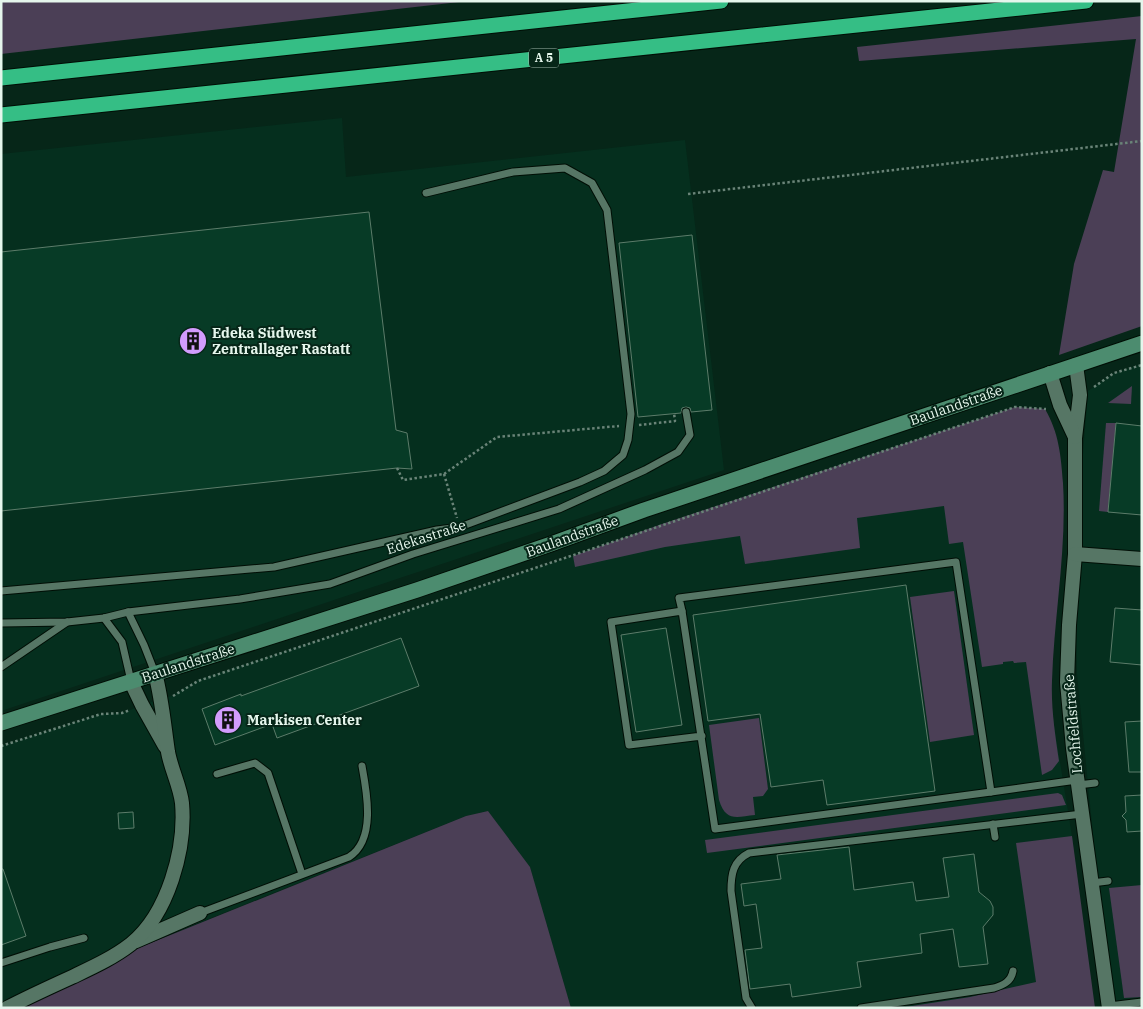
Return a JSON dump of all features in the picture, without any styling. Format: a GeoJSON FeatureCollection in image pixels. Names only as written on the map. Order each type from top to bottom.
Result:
{"type":"FeatureCollection","features":[{"type":"Feature","properties":{"kind":"highway"},"geometry":{"type":"LineString","coordinates":[[1,78],[721,1]]}},
{"type":"Feature","properties":{"kind":"highway","name":"A 5"},"geometry":{"type":"LineString","coordinates":[[1,115],[1086,1]]}},
{"type":"Feature","properties":{"kind":"street","name":"Baulandstraße"},"geometry":{"type":"LineString","coordinates":[[1,723],[418,590],[644,510],[1142,343]]}},
{"type":"Feature","properties":{"kind":"street","name":"Lochfeldstraße"},"geometry":{"type":"LineString","coordinates":[[1076,365],[1080,395],[1075,438],[1075,554],[1069,625],[1067,682],[1069,713],[1082,814],[1109,1007]]}},
{"type":"Feature","properties":{"kind":"street","name":"Lochfeldstraße"},"geometry":{"type":"LineString","coordinates":[[1050,373],[1060,405],[1075,438]]}},
{"type":"Feature","properties":{"kind":"street"},"geometry":{"type":"LineString","coordinates":[[1075,554],[1142,559]]}},
{"type":"Feature","properties":{"kind":"street"},"geometry":{"type":"LineString","coordinates":[[133,943],[151,921],[166,896],[176,870],[181,843],[182,802],[169,753],[162,698],[155,674]]}},
{"type":"Feature","properties":{"kind":"street"},"geometry":{"type":"LineString","coordinates":[[131,682],[169,753]]}},
{"type":"Feature","properties":{"kind":"street"},"geometry":{"type":"LineString","coordinates":[[7,1008],[111,958],[133,943],[200,912]]}},
{"type":"Feature","properties":{"kind":"lane"},"geometry":{"type":"LineString","coordinates":[[1,591],[274,567],[436,530],[460,527],[580,482],[604,471],[623,455],[628,440],[631,414],[607,210],[592,183],[564,168],[514,172],[426,194]]}},
{"type":"Feature","properties":{"kind":"lane","name":"Edekastraße"},"geometry":{"type":"LineString","coordinates":[[1,623],[67,622],[104,618],[128,612],[240,599],[330,584],[413,554],[560,509],[645,470],[678,452],[690,435],[686,412]]}},
{"type":"Feature","properties":{"kind":"lane"},"geometry":{"type":"LineString","coordinates":[[991,792],[956,562],[679,598],[715,829],[991,792],[1095,783]]}},
{"type":"Feature","properties":{"kind":"lane"},"geometry":{"type":"LineString","coordinates":[[682,611],[611,622],[629,745],[702,736]]}},
{"type":"Feature","properties":{"kind":"lane"},"geometry":{"type":"LineString","coordinates":[[128,612],[155,674]]}},
{"type":"Feature","properties":{"kind":"lane"},"geometry":{"type":"LineString","coordinates":[[104,618],[122,642],[131,682]]}},
{"type":"Feature","properties":{"kind":"lane"},"geometry":{"type":"LineString","coordinates":[[1,667],[67,622]]}},
{"type":"Feature","properties":{"kind":"lane"},"geometry":{"type":"LineString","coordinates":[[217,774],[255,763],[268,773],[302,874]]}},
{"type":"Feature","properties":{"kind":"lane"},"geometry":{"type":"LineString","coordinates":[[200,912],[349,857],[357,852],[363,840],[368,800],[362,766]]}},
{"type":"Feature","properties":{"kind":"lane"},"geometry":{"type":"LineString","coordinates":[[752,1008],[746,998],[731,891],[731,878],[740,858],[749,853],[1082,814]]}},
{"type":"Feature","properties":{"kind":"lane"},"geometry":{"type":"LineString","coordinates":[[993,824],[995,837]]}},
{"type":"Feature","properties":{"kind":"lane"},"geometry":{"type":"LineString","coordinates":[[1092,883],[1108,881]]}},
{"type":"Feature","properties":{"kind":"lane"},"geometry":{"type":"LineString","coordinates":[[1,964],[50,947],[84,938]]}},
{"type":"Feature","properties":{"kind":"lane"},"geometry":{"type":"LineString","coordinates":[[861,1008],[994,988],[1012,978],[1013,972]]}},
{"type":"Feature","properties":{"kind":"lane"},"geometry":{"type":"LineString","coordinates":[[1109,1007],[1142,1002]]}},
{"type":"Feature","properties":{"kind":"path"},"geometry":{"type":"LineString","coordinates":[[688,194],[1142,141]]}},
{"type":"Feature","properties":{"kind":"path"},"geometry":{"type":"LineString","coordinates":[[1080,395],[1114,373],[1142,365]]}},
{"type":"Feature","properties":{"kind":"path"},"geometry":{"type":"LineString","coordinates":[[172,696],[198,680],[1015,407],[1045,410],[1060,405]]}},
{"type":"Feature","properties":{"kind":"path"},"geometry":{"type":"LineString","coordinates":[[396,468],[403,480],[444,474],[497,437],[675,422],[674,414]]}},
{"type":"Feature","properties":{"kind":"path"},"geometry":{"type":"LineString","coordinates":[[444,474],[460,527]]}},
{"type":"Feature","properties":{"kind":"path"},"geometry":{"type":"LineString","coordinates":[[1,746],[101,714],[122,713],[130,710]]}},
{"type":"Feature","properties":{"kind":"shaded area"},"geometry":{"type":"Polygon","coordinates":[[[1,1],[468,1],[1,54],[1,1]]]}},
{"type":"Feature","properties":{"kind":"shaded area"},"geometry":{"type":"Polygon","coordinates":[[[1142,16],[1142,326],[1059,355],[1074,264],[1103,170],[1114,172],[1136,39],[859,61],[857,47],[1142,16]]]}},
{"type":"Feature","properties":{"kind":"shaded area"},"geometry":{"type":"Polygon","coordinates":[[[342,118],[346,177],[685,140],[724,470],[1,711],[1,154],[342,118]]]}},
{"type":"Feature","properties":{"kind":"shaded area"},"geometry":{"type":"Polygon","coordinates":[[[1142,364],[1142,1008],[1117,1008],[1097,874],[1077,674],[1075,554],[1088,391],[1114,373],[1142,364]]]}},
{"type":"Feature","properties":{"kind":"shaded area"},"geometry":{"type":"Polygon","coordinates":[[[1132,386],[1131,404],[1108,403],[1132,386]]]}},
{"type":"Feature","properties":{"kind":"shaded area"},"geometry":{"type":"Polygon","coordinates":[[[1015,407],[1045,409],[1056,436],[1063,483],[1062,557],[1053,656],[1052,691],[1059,761],[1052,770],[1042,775],[1026,662],[1003,662],[1003,664],[982,667],[963,542],[949,544],[944,506],[857,518],[860,548],[745,564],[740,536],[665,547],[575,567],[573,556],[662,524],[1015,407]]]}},
{"type":"Feature","properties":{"kind":"shaded area"},"geometry":{"type":"Polygon","coordinates":[[[1106,423],[1116,423],[1108,512],[1099,511],[1106,423]]]}},
{"type":"Feature","properties":{"kind":"shaded area"},"geometry":{"type":"Polygon","coordinates":[[[1020,480],[1052,679],[1051,699],[1054,725],[1072,836],[1090,981],[1016,1008],[571,1008],[530,867],[488,811],[466,816],[111,958],[1,1008],[1,746],[101,714],[122,713],[172,696],[198,680],[573,556],[663,529],[1020,480]]]}},
{"type":"Feature","properties":{"kind":"shaded area"},"geometry":{"type":"Polygon","coordinates":[[[954,591],[974,735],[930,742],[910,597],[954,591]]]}},
{"type":"Feature","properties":{"kind":"shaded area"},"geometry":{"type":"Polygon","coordinates":[[[759,718],[768,789],[763,796],[753,797],[755,815],[737,817],[728,815],[719,800],[709,725],[759,718]]]}},
{"type":"Feature","properties":{"kind":"shaded area"},"geometry":{"type":"Polygon","coordinates":[[[1058,793],[1062,795],[1066,805],[707,853],[705,840],[1058,793]]]}},
{"type":"Feature","properties":{"kind":"shaded area"},"geometry":{"type":"Polygon","coordinates":[[[488,811],[530,867],[571,1008],[7,1008],[111,959],[466,816],[488,811]]]}},
{"type":"Feature","properties":{"kind":"shaded area"},"geometry":{"type":"Polygon","coordinates":[[[1072,836],[1095,1008],[899,1008],[970,997],[1036,982],[1016,843],[1072,836]]]}},
{"type":"Feature","properties":{"kind":"shaded area"},"geometry":{"type":"Polygon","coordinates":[[[1142,885],[1142,997],[1124,998],[1109,888],[1142,885]]]}},
{"type":"Feature","properties":{"kind":"building","name":"Edeka Südwest Zentrallager Rastatt"},"geometry":{"type":"Polygon","coordinates":[[[369,212],[396,430],[407,433],[412,469],[397,468],[1,511],[1,252],[369,212]]]}},
{"type":"Feature","properties":{"kind":"building"},"geometry":{"type":"Polygon","coordinates":[[[692,235],[712,410],[691,412],[690,408],[686,407],[682,408],[681,413],[638,417],[619,243],[692,235]]]}},
{"type":"Feature","properties":{"kind":"building"},"geometry":{"type":"Polygon","coordinates":[[[1116,423],[1142,426],[1142,515],[1108,512],[1116,423]]]}},
{"type":"Feature","properties":{"kind":"building"},"geometry":{"type":"Polygon","coordinates":[[[906,585],[935,791],[827,805],[823,780],[771,787],[760,714],[708,721],[693,615],[906,585]]]}},
{"type":"Feature","properties":{"kind":"building"},"geometry":{"type":"Polygon","coordinates":[[[1115,608],[1142,610],[1142,665],[1110,662],[1115,608]]]}},
{"type":"Feature","properties":{"kind":"building"},"geometry":{"type":"Polygon","coordinates":[[[666,628],[682,725],[636,732],[621,635],[666,628]]]}},
{"type":"Feature","properties":{"kind":"building"},"geometry":{"type":"Polygon","coordinates":[[[401,638],[419,686],[277,738],[272,724],[215,745],[202,709],[401,638]]]}},
{"type":"Feature","properties":{"kind":"building"},"geometry":{"type":"Polygon","coordinates":[[[1142,721],[1142,772],[1129,772],[1125,722],[1142,721]]]}},
{"type":"Feature","properties":{"kind":"building"},"geometry":{"type":"Polygon","coordinates":[[[1142,795],[1142,831],[1127,832],[1126,820],[1122,816],[1126,812],[1125,796],[1142,795]]]}},
{"type":"Feature","properties":{"kind":"building"},"geometry":{"type":"Polygon","coordinates":[[[133,812],[134,828],[119,829],[118,813],[133,812]]]}},
{"type":"Feature","properties":{"kind":"building"},"geometry":{"type":"Polygon","coordinates":[[[849,847],[854,890],[913,882],[916,901],[949,897],[943,858],[974,854],[979,892],[990,901],[993,907],[993,915],[983,927],[988,964],[959,967],[953,929],[920,934],[922,953],[857,962],[861,987],[792,997],[790,984],[750,989],[745,950],[762,948],[756,904],[744,906],[741,884],[781,879],[777,855],[849,847]]]}},
{"type":"Feature","properties":{"kind":"building"},"geometry":{"type":"Polygon","coordinates":[[[1,869],[3,869],[26,936],[1,945],[1,869]]]}},
{"type":"Feature","properties":{"kind":"place","name":"Edeka Südwest Zentrallager Rastatt"},"geometry":{"type":"Point","coordinates":[193,341]}},
{"type":"Feature","properties":{"kind":"place","name":"Markisen Center"},"geometry":{"type":"Point","coordinates":[228,720]}}]}
